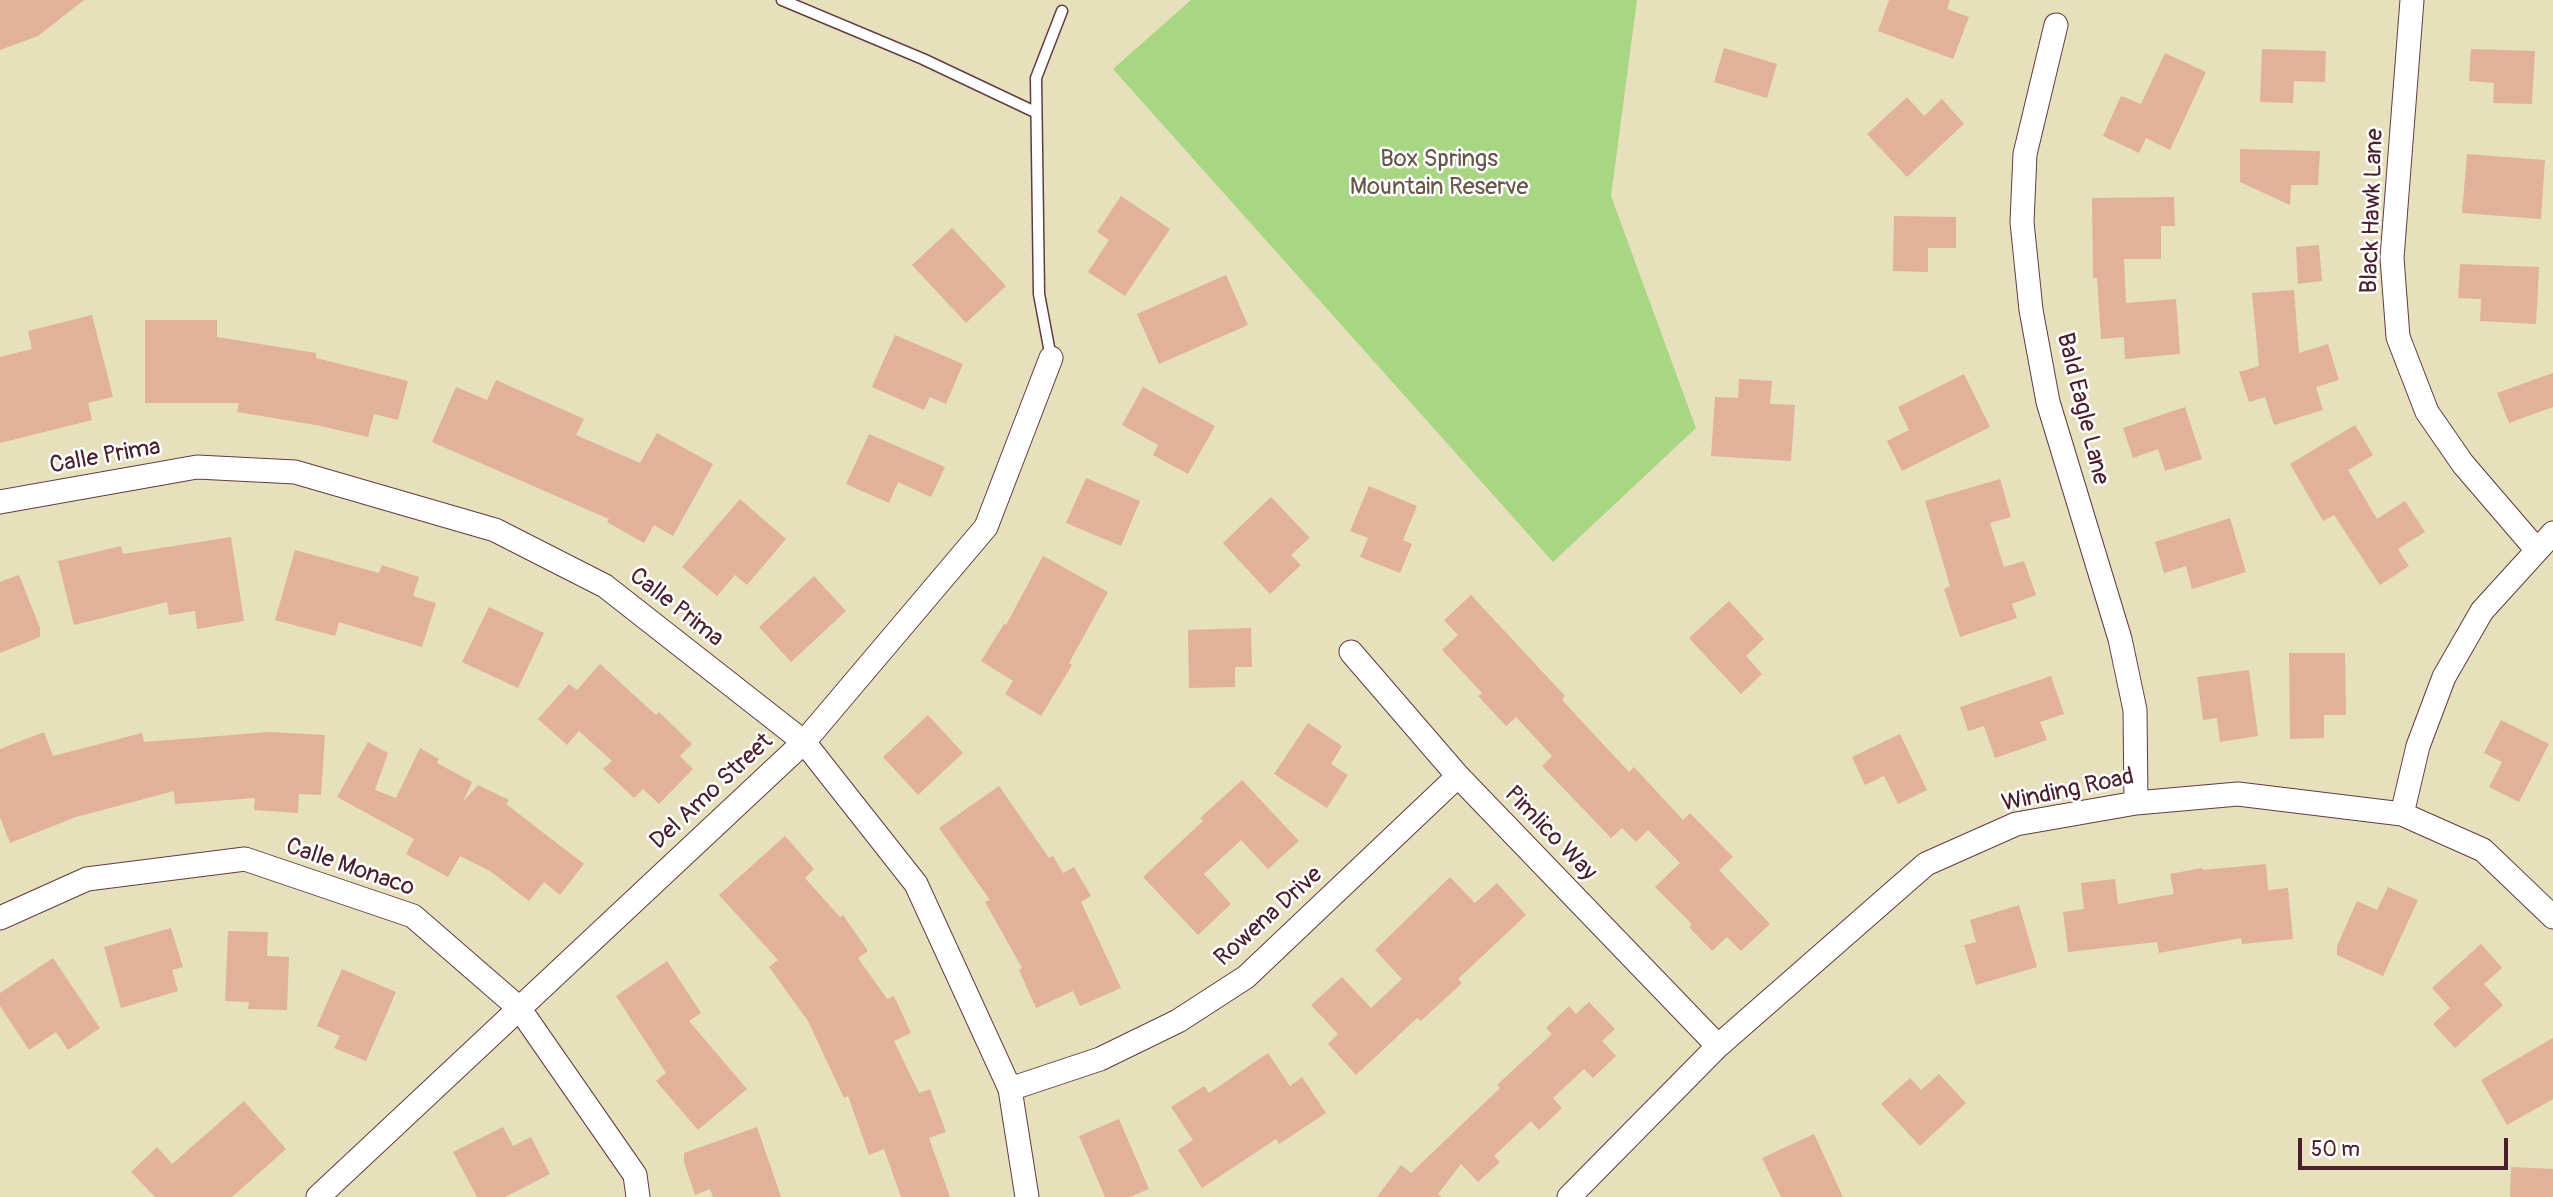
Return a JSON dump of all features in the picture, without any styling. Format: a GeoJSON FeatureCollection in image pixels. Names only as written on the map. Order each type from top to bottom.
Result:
{"type":"FeatureCollection","features":[{"type":"Feature","properties":{"kind":"street","name":"Black Hawk Lane"},"geometry":{"type":"LineString","coordinates":[[2412,0],[2392,258],[2398,337],[2427,412],[2463,464],[2536,549]]}},
{"type":"Feature","properties":{"kind":"street","name":"Bald Eagle Lane"},"geometry":{"type":"LineString","coordinates":[[2056,25],[2025,154],[2022,222],[2030,298],[2048,402],[2120,639],[2135,710],[2136,803]]}},
{"type":"Feature","properties":{"kind":"street","name":"Del Amo Street"},"geometry":{"type":"LineString","coordinates":[[317,1197],[804,742],[986,527],[1051,358]]}},
{"type":"Feature","properties":{"kind":"street","name":"Calle Prima"},"geometry":{"type":"LineString","coordinates":[[0,502],[197,467],[295,472],[495,530],[605,586],[804,742],[916,884],[1010,1088],[1027,1197]]}},
{"type":"Feature","properties":{"kind":"street"},"geometry":{"type":"LineString","coordinates":[[2402,814],[2418,746],[2444,677],[2482,611],[2553,533]]}},
{"type":"Feature","properties":{"kind":"street","name":"Pimlico Way"},"geometry":{"type":"LineString","coordinates":[[1351,652],[1458,776],[1718,1046]]}},
{"type":"Feature","properties":{"kind":"street","name":"Rowena Drive"},"geometry":{"type":"LineString","coordinates":[[1010,1088],[1100,1059],[1178,1021],[1246,977],[1458,776]]}},
{"type":"Feature","properties":{"kind":"street","name":"Winding Road"},"geometry":{"type":"LineString","coordinates":[[1569,1197],[1718,1046],[1926,864],[2016,824],[2136,803],[2238,794],[2402,814],[2483,850],[2553,917]]}},
{"type":"Feature","properties":{"kind":"street","name":"Calle Monaco"},"geometry":{"type":"LineString","coordinates":[[0,918],[87,879],[246,859],[413,916],[519,1008],[635,1175],[638,1197]]}},
{"type":"Feature","properties":{"kind":"lane"},"geometry":{"type":"LineString","coordinates":[[782,0],[923,60],[1035,113]]}},
{"type":"Feature","properties":{"kind":"lane"},"geometry":{"type":"LineString","coordinates":[[1051,358],[1039,294],[1036,78],[1062,11]]}},
{"type":"Feature","properties":{"kind":"green space","name":"Box Springs Mountain Reserve"},"geometry":{"type":"Polygon","coordinates":[[[1191,0],[1637,0],[1611,196],[1696,428],[1553,562],[1113,69],[1191,0]]]}},
{"type":"Feature","properties":{"kind":"building"},"geometry":{"type":"Polygon","coordinates":[[[0,0],[84,0],[38,36],[0,50],[0,0]]]}},
{"type":"Feature","properties":{"kind":"building"},"geometry":{"type":"Polygon","coordinates":[[[1889,0],[1950,0],[1947,9],[1969,17],[1953,59],[1878,31],[1889,0]]]}},
{"type":"Feature","properties":{"kind":"building"},"geometry":{"type":"Polygon","coordinates":[[[1724,48],[1777,64],[1767,98],[1714,82],[1724,48]]]}},
{"type":"Feature","properties":{"kind":"building"},"geometry":{"type":"Polygon","coordinates":[[[2262,49],[2326,51],[2325,82],[2294,81],[2293,103],[2260,102],[2262,49]]]}},
{"type":"Feature","properties":{"kind":"building"},"geometry":{"type":"Polygon","coordinates":[[[2471,49],[2535,51],[2532,104],[2493,103],[2494,83],[2469,81],[2471,49]]]}},
{"type":"Feature","properties":{"kind":"building"},"geometry":{"type":"Polygon","coordinates":[[[2165,53],[2206,72],[2170,150],[2146,138],[2139,153],[2103,136],[2121,96],[2141,104],[2165,53]]]}},
{"type":"Feature","properties":{"kind":"building"},"geometry":{"type":"Polygon","coordinates":[[[1907,97],[1924,116],[1942,99],[1964,124],[1907,177],[1867,134],[1907,97]]]}},
{"type":"Feature","properties":{"kind":"building"},"geometry":{"type":"Polygon","coordinates":[[[2240,149],[2320,151],[2318,185],[2291,185],[2290,205],[2240,182],[2240,149]]]}},
{"type":"Feature","properties":{"kind":"building"},"geometry":{"type":"Polygon","coordinates":[[[2467,154],[2545,160],[2541,219],[2462,213],[2467,154]]]}},
{"type":"Feature","properties":{"kind":"building"},"geometry":{"type":"Polygon","coordinates":[[[1121,196],[1170,229],[1125,296],[1088,272],[1109,240],[1097,232],[1121,196]]]}},
{"type":"Feature","properties":{"kind":"building"},"geometry":{"type":"Polygon","coordinates":[[[2174,197],[2175,226],[2161,226],[2161,259],[2124,259],[2126,303],[2176,299],[2180,354],[2125,359],[2124,337],[2101,339],[2097,278],[2093,278],[2092,198],[2174,197]]]}},
{"type":"Feature","properties":{"kind":"building"},"geometry":{"type":"Polygon","coordinates":[[[1894,216],[1956,217],[1956,248],[1928,248],[1928,272],[1893,271],[1894,216]]]}},
{"type":"Feature","properties":{"kind":"building"},"geometry":{"type":"Polygon","coordinates":[[[952,228],[1006,286],[966,323],[912,265],[952,228]]]}},
{"type":"Feature","properties":{"kind":"building"},"geometry":{"type":"Polygon","coordinates":[[[2319,245],[2322,281],[2298,284],[2296,247],[2319,245]]]}},
{"type":"Feature","properties":{"kind":"building"},"geometry":{"type":"Polygon","coordinates":[[[2460,264],[2539,267],[2536,324],[2480,321],[2481,299],[2458,298],[2460,264]]]}},
{"type":"Feature","properties":{"kind":"building"},"geometry":{"type":"Polygon","coordinates":[[[1226,275],[1248,325],[1159,364],[1137,314],[1226,275]]]}},
{"type":"Feature","properties":{"kind":"building"},"geometry":{"type":"Polygon","coordinates":[[[2294,290],[2299,353],[2328,344],[2339,380],[2316,387],[2323,410],[2274,425],[2265,397],[2249,402],[2239,372],[2259,366],[2252,293],[2294,290]]]}},
{"type":"Feature","properties":{"kind":"building"},"geometry":{"type":"Polygon","coordinates":[[[92,315],[113,397],[88,403],[92,420],[0,443],[0,357],[32,349],[28,331],[92,315]]]}},
{"type":"Feature","properties":{"kind":"building"},"geometry":{"type":"Polygon","coordinates":[[[145,320],[217,320],[217,337],[316,353],[316,358],[408,381],[398,420],[374,414],[368,437],[237,412],[239,403],[145,403],[145,320]]]}},
{"type":"Feature","properties":{"kind":"building"},"geometry":{"type":"Polygon","coordinates":[[[895,335],[963,364],[946,404],[930,397],[924,410],[872,387],[895,335]]]}},
{"type":"Feature","properties":{"kind":"building"},"geometry":{"type":"Polygon","coordinates":[[[2553,373],[2553,407],[2509,423],[2497,393],[2553,373]]]}},
{"type":"Feature","properties":{"kind":"building"},"geometry":{"type":"Polygon","coordinates":[[[1964,374],[1990,427],[1902,471],[1887,441],[1909,430],[1898,407],[1964,374]]]}},
{"type":"Feature","properties":{"kind":"building"},"geometry":{"type":"Polygon","coordinates":[[[1739,379],[1772,381],[1770,404],[1795,405],[1791,461],[1711,456],[1715,397],[1738,398],[1739,379]]]}},
{"type":"Feature","properties":{"kind":"building"},"geometry":{"type":"Polygon","coordinates":[[[496,380],[584,419],[576,435],[640,463],[657,433],[713,464],[673,536],[654,525],[644,543],[607,522],[609,519],[432,442],[456,387],[487,400],[496,380]]]}},
{"type":"Feature","properties":{"kind":"building"},"geometry":{"type":"Polygon","coordinates":[[[1143,387],[1215,426],[1188,474],[1153,455],[1158,445],[1122,425],[1143,387]]]}},
{"type":"Feature","properties":{"kind":"building"},"geometry":{"type":"Polygon","coordinates":[[[2185,407],[2202,459],[2165,471],[2158,449],[2133,458],[2123,428],[2185,407]]]}},
{"type":"Feature","properties":{"kind":"building"},"geometry":{"type":"Polygon","coordinates":[[[2355,425],[2373,455],[2348,470],[2377,519],[2405,501],[2425,532],[2398,549],[2409,566],[2380,585],[2334,515],[2323,521],[2290,464],[2355,425]]]}},
{"type":"Feature","properties":{"kind":"building"},"geometry":{"type":"Polygon","coordinates":[[[869,434],[945,467],[931,497],[898,482],[889,503],[846,484],[869,434]]]}},
{"type":"Feature","properties":{"kind":"building"},"geometry":{"type":"Polygon","coordinates":[[[1086,478],[1140,501],[1121,546],[1066,523],[1086,478]]]}},
{"type":"Feature","properties":{"kind":"building"},"geometry":{"type":"Polygon","coordinates":[[[2000,479],[2011,517],[1990,523],[2004,567],[2024,561],[2036,595],[2012,604],[2017,618],[1960,637],[1944,589],[1950,586],[1925,501],[2000,479]]]}},
{"type":"Feature","properties":{"kind":"building"},"geometry":{"type":"Polygon","coordinates":[[[1369,486],[1417,506],[1403,540],[1412,544],[1400,573],[1360,557],[1368,538],[1350,531],[1369,486]]]}},
{"type":"Feature","properties":{"kind":"building"},"geometry":{"type":"Polygon","coordinates":[[[1271,497],[1310,538],[1291,555],[1301,565],[1270,594],[1223,543],[1271,497]]]}},
{"type":"Feature","properties":{"kind":"building"},"geometry":{"type":"Polygon","coordinates":[[[740,499],[786,539],[747,585],[735,575],[717,596],[682,567],[740,499]]]}},
{"type":"Feature","properties":{"kind":"building"},"geometry":{"type":"Polygon","coordinates":[[[2230,518],[2246,572],[2192,589],[2186,566],[2164,573],[2155,542],[2230,518]]]}},
{"type":"Feature","properties":{"kind":"building"},"geometry":{"type":"Polygon","coordinates":[[[231,537],[244,621],[197,629],[195,611],[169,615],[167,602],[74,625],[58,561],[121,546],[123,554],[231,537]]]}},
{"type":"Feature","properties":{"kind":"building"},"geometry":{"type":"Polygon","coordinates":[[[295,550],[379,573],[382,565],[419,577],[413,596],[436,603],[422,647],[339,622],[335,636],[275,620],[295,550]]]}},
{"type":"Feature","properties":{"kind":"building"},"geometry":{"type":"Polygon","coordinates":[[[1043,556],[1108,592],[1069,663],[1072,665],[1041,716],[1005,694],[1013,681],[981,661],[1004,624],[1006,625],[1043,556]]]}},
{"type":"Feature","properties":{"kind":"building"},"geometry":{"type":"Polygon","coordinates":[[[19,575],[40,628],[40,637],[0,653],[0,582],[19,575]]]}},
{"type":"Feature","properties":{"kind":"building"},"geometry":{"type":"Polygon","coordinates":[[[814,576],[846,611],[791,662],[759,627],[814,576]]]}},
{"type":"Feature","properties":{"kind":"building"},"geometry":{"type":"Polygon","coordinates":[[[1471,595],[1565,696],[1562,700],[1629,772],[1634,767],[1683,820],[1690,813],[1733,857],[1719,870],[1770,924],[1741,951],[1727,937],[1712,951],[1689,927],[1692,924],[1655,887],[1680,863],[1648,830],[1636,842],[1622,828],[1611,838],[1542,766],[1552,756],[1516,717],[1506,726],[1478,696],[1482,693],[1442,650],[1458,635],[1444,620],[1471,595]]]}},
{"type":"Feature","properties":{"kind":"building"},"geometry":{"type":"Polygon","coordinates":[[[1729,601],[1764,639],[1746,656],[1762,674],[1741,694],[1689,638],[1729,601]]]}},
{"type":"Feature","properties":{"kind":"building"},"geometry":{"type":"Polygon","coordinates":[[[489,607],[544,633],[518,688],[462,662],[489,607]]]}},
{"type":"Feature","properties":{"kind":"building"},"geometry":{"type":"Polygon","coordinates":[[[1251,628],[1252,667],[1235,667],[1235,687],[1189,688],[1188,630],[1251,628]]]}},
{"type":"Feature","properties":{"kind":"building"},"geometry":{"type":"Polygon","coordinates":[[[2289,653],[2345,653],[2346,715],[2324,715],[2324,738],[2290,739],[2289,653]]]}},
{"type":"Feature","properties":{"kind":"building"},"geometry":{"type":"Polygon","coordinates":[[[600,664],[656,715],[659,712],[692,744],[680,756],[693,769],[659,804],[643,789],[634,798],[603,769],[612,761],[579,731],[567,745],[538,719],[569,684],[577,690],[600,664]]]}},
{"type":"Feature","properties":{"kind":"building"},"geometry":{"type":"Polygon","coordinates":[[[2249,670],[2258,736],[2220,742],[2217,718],[2203,720],[2197,677],[2249,670]]]}},
{"type":"Feature","properties":{"kind":"building"},"geometry":{"type":"Polygon","coordinates":[[[2051,676],[2064,714],[2040,722],[2047,740],[1995,758],[1984,726],[1968,731],[1960,707],[2051,676]]]}},
{"type":"Feature","properties":{"kind":"building"},"geometry":{"type":"Polygon","coordinates":[[[928,715],[963,753],[918,795],[883,757],[928,715]]]}},
{"type":"Feature","properties":{"kind":"building"},"geometry":{"type":"Polygon","coordinates":[[[2501,720],[2549,744],[2519,802],[2489,787],[2502,762],[2484,753],[2501,720]]]}},
{"type":"Feature","properties":{"kind":"building"},"geometry":{"type":"Polygon","coordinates":[[[1308,723],[1342,746],[1331,764],[1348,775],[1327,808],[1274,774],[1308,723]]]}},
{"type":"Feature","properties":{"kind":"building"},"geometry":{"type":"Polygon","coordinates":[[[44,732],[53,756],[142,733],[144,742],[269,732],[325,735],[321,795],[299,794],[298,813],[254,810],[255,798],[175,804],[174,791],[76,817],[10,843],[0,817],[0,749],[44,732]]]}},
{"type":"Feature","properties":{"kind":"building"},"geometry":{"type":"Polygon","coordinates":[[[1900,734],[1927,790],[1898,804],[1884,776],[1865,785],[1852,757],[1900,734]]]}},
{"type":"Feature","properties":{"kind":"building"},"geometry":{"type":"Polygon","coordinates":[[[368,742],[388,753],[375,790],[396,798],[420,748],[439,759],[437,763],[472,782],[463,802],[478,785],[509,800],[506,804],[584,864],[560,895],[544,882],[529,901],[490,871],[460,856],[448,877],[406,854],[414,839],[337,797],[368,742]]]}},
{"type":"Feature","properties":{"kind":"building"},"geometry":{"type":"Polygon","coordinates":[[[1242,780],[1299,841],[1268,869],[1241,840],[1204,874],[1231,904],[1198,935],[1143,877],[1203,821],[1200,818],[1242,780]]]}},
{"type":"Feature","properties":{"kind":"building"},"geometry":{"type":"Polygon","coordinates":[[[999,786],[1049,858],[1053,856],[1063,873],[1074,867],[1091,896],[1081,902],[1121,988],[1080,1006],[1073,991],[1036,1008],[1019,970],[1022,968],[985,902],[990,900],[939,828],[999,786]]]}},
{"type":"Feature","properties":{"kind":"building"},"geometry":{"type":"Polygon","coordinates":[[[785,836],[814,869],[805,878],[840,917],[843,915],[868,951],[858,958],[887,999],[894,996],[911,1033],[894,1041],[919,1093],[930,1089],[946,1132],[929,1138],[950,1197],[901,1197],[884,1149],[869,1155],[848,1096],[844,1098],[808,1021],[769,967],[778,960],[719,895],[785,836]]]}},
{"type":"Feature","properties":{"kind":"building"},"geometry":{"type":"Polygon","coordinates":[[[2266,864],[2268,890],[2288,888],[2293,939],[2242,944],[2241,938],[2159,953],[2157,942],[2068,952],[2063,912],[2084,909],[2081,883],[2115,879],[2118,904],[2174,894],[2170,874],[2202,868],[2266,864]]]}},
{"type":"Feature","properties":{"kind":"building"},"geometry":{"type":"Polygon","coordinates":[[[1450,877],[1475,903],[1497,883],[1526,915],[1458,979],[1462,983],[1421,1021],[1417,1018],[1356,1075],[1328,1044],[1338,1034],[1311,1005],[1342,977],[1371,1008],[1402,979],[1375,950],[1450,877]]]}},
{"type":"Feature","properties":{"kind":"building"},"geometry":{"type":"Polygon","coordinates":[[[2388,887],[2418,900],[2383,976],[2337,955],[2337,946],[2357,901],[2377,910],[2388,887]]]}},
{"type":"Feature","properties":{"kind":"building"},"geometry":{"type":"Polygon","coordinates":[[[2019,905],[2037,967],[1976,985],[1964,945],[1976,942],[1970,920],[2019,905]]]}},
{"type":"Feature","properties":{"kind":"building"},"geometry":{"type":"Polygon","coordinates":[[[171,928],[183,967],[172,970],[178,991],[121,1008],[104,947],[171,928]]]}},
{"type":"Feature","properties":{"kind":"building"},"geometry":{"type":"Polygon","coordinates":[[[228,931],[268,932],[267,956],[289,957],[287,1010],[248,1009],[249,1002],[225,1001],[228,931]]]}},
{"type":"Feature","properties":{"kind":"building"},"geometry":{"type":"Polygon","coordinates":[[[2481,944],[2502,968],[2484,984],[2503,1005],[2455,1048],[2433,1024],[2450,1008],[2432,988],[2481,944]]]}},
{"type":"Feature","properties":{"kind":"building"},"geometry":{"type":"Polygon","coordinates":[[[53,958],[100,1028],[68,1050],[56,1032],[29,1050],[0,1006],[0,993],[53,958]]]}},
{"type":"Feature","properties":{"kind":"building"},"geometry":{"type":"Polygon","coordinates":[[[667,961],[701,1013],[689,1021],[747,1089],[698,1130],[656,1081],[666,1073],[616,996],[667,961]]]}},
{"type":"Feature","properties":{"kind":"building"},"geometry":{"type":"Polygon","coordinates":[[[342,969],[396,992],[366,1061],[334,1048],[340,1036],[317,1026],[342,969]]]}},
{"type":"Feature","properties":{"kind":"building"},"geometry":{"type":"Polygon","coordinates":[[[1589,1002],[1615,1029],[1602,1041],[1616,1056],[1593,1078],[1584,1069],[1553,1098],[1562,1108],[1539,1130],[1531,1121],[1494,1156],[1500,1162],[1478,1182],[1461,1164],[1438,1194],[1442,1197],[1377,1197],[1401,1165],[1411,1173],[1500,1088],[1497,1085],[1552,1034],[1546,1028],[1569,1006],[1576,1014],[1589,1002]]]}},
{"type":"Feature","properties":{"kind":"building"},"geometry":{"type":"Polygon","coordinates":[[[2553,1038],[2553,1099],[2507,1125],[2481,1080],[2553,1038]]]}},
{"type":"Feature","properties":{"kind":"building"},"geometry":{"type":"Polygon","coordinates":[[[1268,1053],[1290,1086],[1302,1077],[1326,1113],[1279,1144],[1276,1139],[1202,1188],[1178,1150],[1193,1140],[1171,1107],[1204,1086],[1209,1093],[1268,1053]]]}},
{"type":"Feature","properties":{"kind":"building"},"geometry":{"type":"Polygon","coordinates":[[[1939,1074],[1966,1103],[1920,1146],[1881,1104],[1910,1078],[1921,1090],[1939,1074]]]}},
{"type":"Feature","properties":{"kind":"building"},"geometry":{"type":"Polygon","coordinates":[[[244,1101],[286,1149],[232,1197],[155,1197],[131,1172],[157,1147],[172,1164],[244,1101]]]}},
{"type":"Feature","properties":{"kind":"building"},"geometry":{"type":"Polygon","coordinates":[[[1119,1119],[1149,1189],[1130,1197],[1105,1197],[1079,1136],[1119,1119]]]}},
{"type":"Feature","properties":{"kind":"building"},"geometry":{"type":"Polygon","coordinates":[[[503,1127],[513,1146],[531,1137],[550,1174],[505,1197],[477,1197],[453,1152],[503,1127]]]}},
{"type":"Feature","properties":{"kind":"building"},"geometry":{"type":"Polygon","coordinates":[[[757,1127],[781,1197],[713,1197],[710,1189],[695,1195],[684,1162],[684,1153],[757,1127]]]}},
{"type":"Feature","properties":{"kind":"building"},"geometry":{"type":"Polygon","coordinates":[[[1814,1134],[1843,1197],[1781,1197],[1762,1158],[1814,1134]]]}},
{"type":"Feature","properties":{"kind":"building"},"geometry":{"type":"Polygon","coordinates":[[[2511,1167],[2553,1169],[2553,1197],[2510,1197],[2511,1167]]]}}]}
